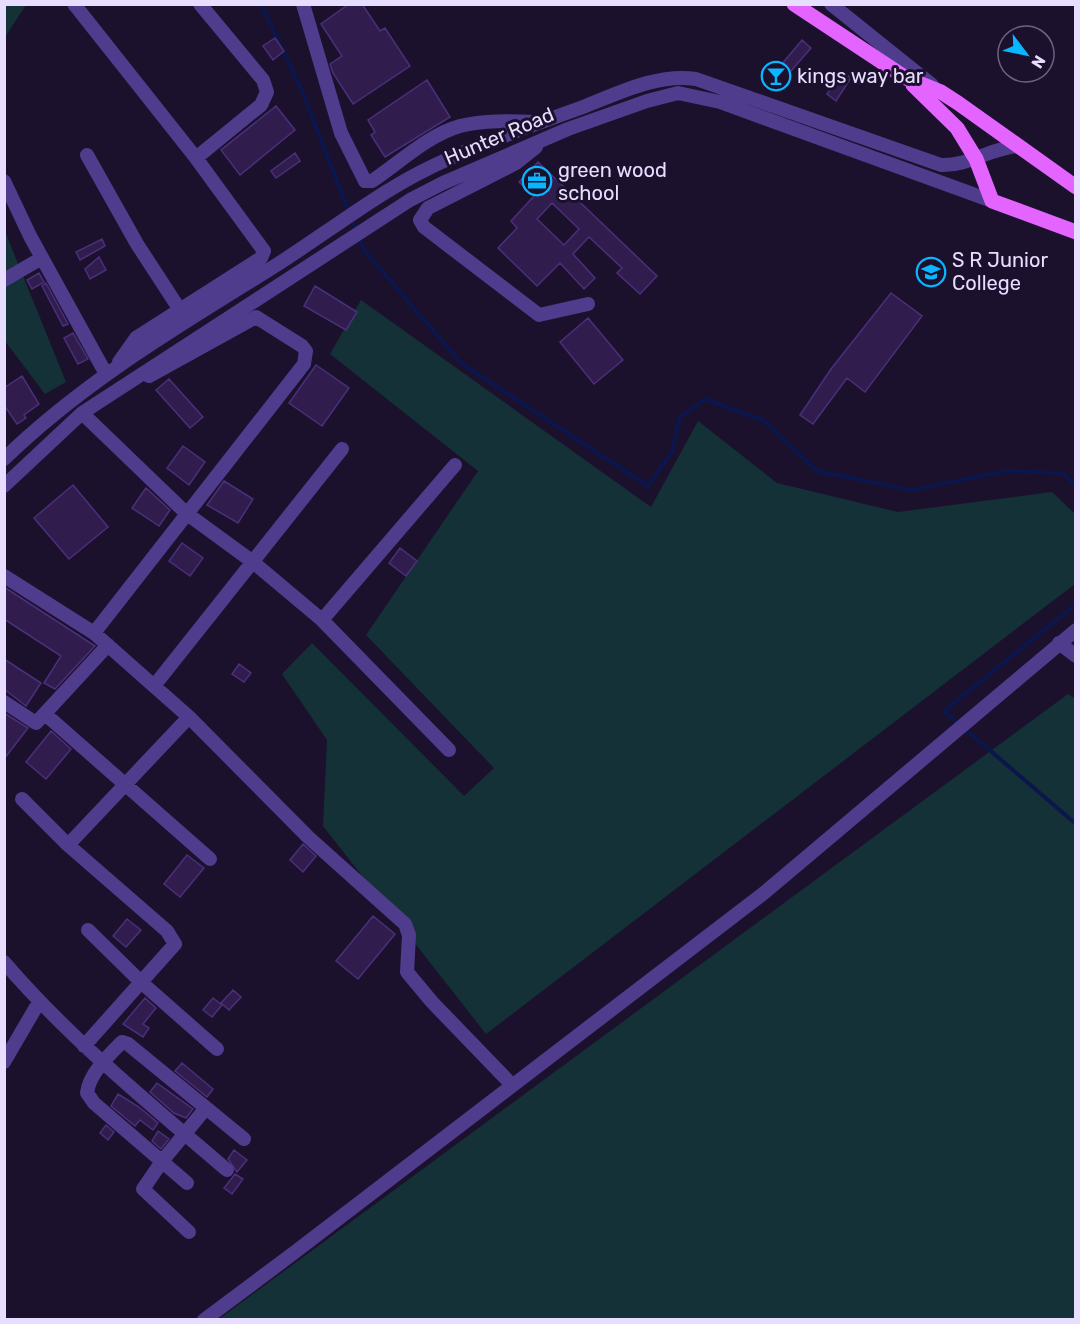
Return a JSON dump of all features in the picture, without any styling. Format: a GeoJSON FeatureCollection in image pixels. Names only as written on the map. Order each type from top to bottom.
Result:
{"type":"FeatureCollection","features":[{"type":"Feature","properties":{"kind":"main road"},"geometry":{"type":"LineString","coordinates":[[794,4],[848,42],[906,78],[941,92],[1076,187]]}},
{"type":"Feature","properties":{"kind":"main road"},"geometry":{"type":"LineString","coordinates":[[906,78],[957,128],[976,159],[992,201]]}},
{"type":"Feature","properties":{"kind":"main road","name":"Hunter Road"},"geometry":{"type":"LineString","coordinates":[[992,201],[1074,228]]}},
{"type":"Feature","properties":{"kind":"street"},"geometry":{"type":"LineString","coordinates":[[4,181],[42,258],[111,370],[136,338],[261,258],[264,251],[196,158],[74,4]]}},
{"type":"Feature","properties":{"kind":"street"},"geometry":{"type":"LineString","coordinates":[[196,158],[261,105],[267,92],[263,80],[200,4]]}},
{"type":"Feature","properties":{"kind":"street"},"geometry":{"type":"LineString","coordinates":[[303,4],[341,133],[365,181],[372,181],[422,146],[459,127],[494,122],[540,123]]}},
{"type":"Feature","properties":{"kind":"street"},"geometry":{"type":"LineString","coordinates":[[831,4],[941,92]]}},
{"type":"Feature","properties":{"kind":"street","name":"Hunter Road"},"geometry":{"type":"LineString","coordinates":[[8,455],[68,401],[111,370],[400,184],[460,153],[631,89],[661,80],[684,77],[712,84],[940,165],[954,165],[976,159],[1003,147],[1018,146]]}},
{"type":"Feature","properties":{"kind":"street","name":"Hunter Road"},"geometry":{"type":"LineString","coordinates":[[4,486],[82,412],[410,200],[442,183],[544,140],[647,101],[678,93],[692,94],[992,201]]}},
{"type":"Feature","properties":{"kind":"street"},"geometry":{"type":"LineString","coordinates":[[544,140],[516,163],[428,208],[420,220],[424,226],[539,315],[588,304]]}},
{"type":"Feature","properties":{"kind":"street"},"geometry":{"type":"LineString","coordinates":[[87,155],[137,244],[180,310]]}},
{"type":"Feature","properties":{"kind":"street"},"geometry":{"type":"LineString","coordinates":[[4,280],[42,258]]}},
{"type":"Feature","properties":{"kind":"street"},"geometry":{"type":"LineString","coordinates":[[94,633],[304,364],[306,351],[261,318],[256,317],[167,368],[147,377],[129,380]]}},
{"type":"Feature","properties":{"kind":"street"},"geometry":{"type":"LineString","coordinates":[[82,412],[186,513],[253,562],[322,620],[449,750]]}},
{"type":"Feature","properties":{"kind":"street"},"geometry":{"type":"LineString","coordinates":[[4,438],[8,455]]}},
{"type":"Feature","properties":{"kind":"street"},"geometry":{"type":"LineString","coordinates":[[154,686],[342,449]]}},
{"type":"Feature","properties":{"kind":"street"},"geometry":{"type":"LineString","coordinates":[[322,620],[455,465]]}},
{"type":"Feature","properties":{"kind":"street"},"geometry":{"type":"LineString","coordinates":[[4,576],[94,633],[108,645],[189,717],[308,837],[405,924],[409,936],[407,972],[432,1002],[480,1049],[512,1085]]}},
{"type":"Feature","properties":{"kind":"street"},"geometry":{"type":"LineString","coordinates":[[204,1320],[764,893],[1076,630]]}},
{"type":"Feature","properties":{"kind":"street"},"geometry":{"type":"LineString","coordinates":[[1059,643],[1076,656]]}},
{"type":"Feature","properties":{"kind":"street"},"geometry":{"type":"LineString","coordinates":[[4,702],[36,723],[108,645]]}},
{"type":"Feature","properties":{"kind":"street"},"geometry":{"type":"LineString","coordinates":[[45,714],[210,859]]}},
{"type":"Feature","properties":{"kind":"street"},"geometry":{"type":"LineString","coordinates":[[68,845],[189,717]]}},
{"type":"Feature","properties":{"kind":"street"},"geometry":{"type":"LineString","coordinates":[[22,799],[68,845],[174,938],[175,944],[171,952],[84,1046]]}},
{"type":"Feature","properties":{"kind":"street"},"geometry":{"type":"LineString","coordinates":[[88,930],[142,983],[217,1049]]}},
{"type":"Feature","properties":{"kind":"street"},"geometry":{"type":"LineString","coordinates":[[4,962],[39,1002],[84,1046],[227,1170]]}},
{"type":"Feature","properties":{"kind":"street"},"geometry":{"type":"LineString","coordinates":[[4,1062],[39,1002]]}},
{"type":"Feature","properties":{"kind":"street"},"geometry":{"type":"LineString","coordinates":[[188,1183],[94,1103],[87,1093],[88,1085],[120,1044],[125,1042],[244,1139]]}},
{"type":"Feature","properties":{"kind":"street"},"geometry":{"type":"LineString","coordinates":[[189,1232],[143,1189],[163,1160],[206,1108]]}},
{"type":"Feature","properties":{"kind":"green space"},"geometry":{"type":"Polygon","coordinates":[[[4,5],[26,5],[5,37],[4,5]]]}},
{"type":"Feature","properties":{"kind":"green space"},"geometry":{"type":"Polygon","coordinates":[[[4,229],[66,382],[45,394],[5,341],[4,229]]]}},
{"type":"Feature","properties":{"kind":"green space"},"geometry":{"type":"Polygon","coordinates":[[[361,300],[651,507],[698,421],[777,483],[898,512],[1052,492],[1075,514],[1075,584],[486,1034],[323,826],[327,740],[282,674],[312,643],[464,796],[494,768],[366,635],[478,471],[330,354],[361,300]]]}},
{"type":"Feature","properties":{"kind":"green space"},"geometry":{"type":"Polygon","coordinates":[[[1068,694],[1076,699],[1075,1319],[219,1319],[1068,694]]]}},
{"type":"Feature","properties":{"kind":"building"},"geometry":{"type":"Polygon","coordinates":[[[349,4],[362,4],[380,31],[385,28],[410,66],[353,104],[333,73],[330,64],[342,56],[321,24],[349,4]]]}},
{"type":"Feature","properties":{"kind":"building"},"geometry":{"type":"Polygon","coordinates":[[[275,38],[284,51],[273,60],[263,46],[275,38]]]}},
{"type":"Feature","properties":{"kind":"building"},"geometry":{"type":"Polygon","coordinates":[[[802,40],[811,48],[784,79],[776,71],[802,40]]]}},
{"type":"Feature","properties":{"kind":"building"},"geometry":{"type":"Polygon","coordinates":[[[842,71],[851,78],[836,101],[827,94],[842,71]]]}},
{"type":"Feature","properties":{"kind":"building"},"geometry":{"type":"Polygon","coordinates":[[[427,80],[450,117],[385,157],[371,135],[375,132],[368,120],[427,80]]]}},
{"type":"Feature","properties":{"kind":"building"},"geometry":{"type":"Polygon","coordinates":[[[276,106],[295,130],[240,175],[221,150],[276,106]]]}},
{"type":"Feature","properties":{"kind":"building"},"geometry":{"type":"Polygon","coordinates":[[[295,153],[300,161],[276,178],[271,171],[295,153]]]}},
{"type":"Feature","properties":{"kind":"building"},"geometry":{"type":"Polygon","coordinates":[[[538,162],[657,276],[640,294],[617,273],[622,268],[589,237],[573,254],[595,278],[584,289],[560,263],[537,286],[498,248],[517,228],[511,221],[534,196],[519,182],[538,162]],[[552,203],[537,219],[564,245],[579,229],[552,203]]]}},
{"type":"Feature","properties":{"kind":"building"},"geometry":{"type":"Polygon","coordinates":[[[102,239],[105,246],[80,260],[76,252],[102,239]]]}},
{"type":"Feature","properties":{"kind":"building"},"geometry":{"type":"Polygon","coordinates":[[[99,257],[106,270],[90,279],[85,269],[99,257]]]}},
{"type":"Feature","properties":{"kind":"building"},"geometry":{"type":"Polygon","coordinates":[[[39,273],[44,282],[32,289],[27,280],[39,273]]]}},
{"type":"Feature","properties":{"kind":"building"},"geometry":{"type":"Polygon","coordinates":[[[46,283],[68,324],[63,326],[42,286],[46,283]]]}},
{"type":"Feature","properties":{"kind":"building"},"geometry":{"type":"Polygon","coordinates":[[[315,286],[357,312],[346,330],[304,306],[315,286]]]}},
{"type":"Feature","properties":{"kind":"building"},"geometry":{"type":"Polygon","coordinates":[[[891,293],[922,316],[865,392],[847,378],[813,424],[800,415],[831,369],[891,293]]]}},
{"type":"Feature","properties":{"kind":"building"},"geometry":{"type":"Polygon","coordinates":[[[588,318],[623,360],[594,384],[560,342],[588,318]]]}},
{"type":"Feature","properties":{"kind":"building"},"geometry":{"type":"Polygon","coordinates":[[[73,333],[88,359],[78,364],[64,338],[73,333]]]}},
{"type":"Feature","properties":{"kind":"building"},"geometry":{"type":"Polygon","coordinates":[[[316,365],[349,388],[322,426],[289,403],[316,365]]]}},
{"type":"Feature","properties":{"kind":"building"},"geometry":{"type":"Polygon","coordinates":[[[22,376],[39,404],[24,415],[26,418],[17,424],[4,405],[4,388],[22,376]]]}},
{"type":"Feature","properties":{"kind":"building"},"geometry":{"type":"Polygon","coordinates":[[[169,379],[203,417],[190,428],[156,390],[169,379]]]}},
{"type":"Feature","properties":{"kind":"building"},"geometry":{"type":"Polygon","coordinates":[[[183,446],[205,462],[189,485],[167,468],[183,446]]]}},
{"type":"Feature","properties":{"kind":"building"},"geometry":{"type":"Polygon","coordinates":[[[224,481],[253,499],[238,523],[207,505],[224,481]]]}},
{"type":"Feature","properties":{"kind":"building"},"geometry":{"type":"Polygon","coordinates":[[[73,485],[108,527],[69,559],[34,518],[73,485]]]}},
{"type":"Feature","properties":{"kind":"building"},"geometry":{"type":"Polygon","coordinates":[[[146,488],[170,510],[159,526],[132,508],[146,488]]]}},
{"type":"Feature","properties":{"kind":"building"},"geometry":{"type":"Polygon","coordinates":[[[182,543],[203,558],[190,576],[169,561],[182,543]]]}},
{"type":"Feature","properties":{"kind":"building"},"geometry":{"type":"Polygon","coordinates":[[[400,548],[417,561],[406,576],[389,563],[400,548]]]}},
{"type":"Feature","properties":{"kind":"building"},"geometry":{"type":"Polygon","coordinates":[[[4,587],[95,646],[55,689],[44,683],[61,656],[4,619],[4,587]]]}},
{"type":"Feature","properties":{"kind":"building"},"geometry":{"type":"Polygon","coordinates":[[[4,659],[41,683],[26,706],[4,689],[4,659]]]}},
{"type":"Feature","properties":{"kind":"building"},"geometry":{"type":"Polygon","coordinates":[[[239,664],[251,673],[244,682],[232,674],[239,664]]]}},
{"type":"Feature","properties":{"kind":"building"},"geometry":{"type":"Polygon","coordinates":[[[4,713],[28,728],[4,759],[4,713]]]}},
{"type":"Feature","properties":{"kind":"building"},"geometry":{"type":"Polygon","coordinates":[[[51,731],[71,749],[46,779],[26,762],[51,731]]]}},
{"type":"Feature","properties":{"kind":"building"},"geometry":{"type":"Polygon","coordinates":[[[303,844],[316,856],[303,872],[290,860],[303,844]]]}},
{"type":"Feature","properties":{"kind":"building"},"geometry":{"type":"Polygon","coordinates":[[[187,855],[204,868],[180,897],[164,884],[187,855]]]}},
{"type":"Feature","properties":{"kind":"building"},"geometry":{"type":"Polygon","coordinates":[[[373,916],[395,934],[358,979],[336,961],[373,916]]]}},
{"type":"Feature","properties":{"kind":"building"},"geometry":{"type":"Polygon","coordinates":[[[127,919],[141,930],[126,947],[113,936],[127,919]]]}},
{"type":"Feature","properties":{"kind":"building"},"geometry":{"type":"Polygon","coordinates":[[[233,990],[241,997],[229,1010],[221,1003],[233,990]]]}},
{"type":"Feature","properties":{"kind":"building"},"geometry":{"type":"Polygon","coordinates":[[[145,998],[156,1008],[143,1024],[149,1028],[143,1037],[123,1024],[145,998]]]}},
{"type":"Feature","properties":{"kind":"building"},"geometry":{"type":"Polygon","coordinates":[[[213,998],[222,1005],[212,1017],[203,1010],[213,998]]]}},
{"type":"Feature","properties":{"kind":"building"},"geometry":{"type":"Polygon","coordinates":[[[182,1063],[213,1089],[207,1097],[175,1071],[182,1063]]]}},
{"type":"Feature","properties":{"kind":"building"},"geometry":{"type":"Polygon","coordinates":[[[157,1083],[193,1109],[186,1118],[174,1113],[150,1092],[157,1083]]]}},
{"type":"Feature","properties":{"kind":"building"},"geometry":{"type":"Polygon","coordinates":[[[118,1094],[139,1107],[158,1123],[153,1130],[140,1120],[135,1126],[111,1106],[118,1094]]]}},
{"type":"Feature","properties":{"kind":"building"},"geometry":{"type":"Polygon","coordinates":[[[106,1125],[114,1132],[108,1140],[100,1133],[106,1125]]]}},
{"type":"Feature","properties":{"kind":"building"},"geometry":{"type":"Polygon","coordinates":[[[158,1131],[169,1139],[161,1149],[152,1141],[158,1131]]]}},
{"type":"Feature","properties":{"kind":"building"},"geometry":{"type":"Polygon","coordinates":[[[234,1150],[247,1160],[237,1172],[228,1159],[234,1150]]]}},
{"type":"Feature","properties":{"kind":"building"},"geometry":{"type":"Polygon","coordinates":[[[235,1174],[243,1179],[232,1194],[224,1188],[235,1174]]]}},
{"type":"Feature","properties":{"kind":"waterway"},"geometry":{"type":"LineString","coordinates":[[261,4],[302,91],[356,230]]}},
{"type":"Feature","properties":{"kind":"waterway"},"geometry":{"type":"LineString","coordinates":[[359,237],[364,250],[461,363],[648,486],[672,452],[680,417],[705,399],[763,420],[817,471],[911,490],[1006,471],[1063,473],[1076,487]]}},
{"type":"Feature","properties":{"kind":"waterway"},"geometry":{"type":"LineString","coordinates":[[1076,604],[944,711],[1076,824]]}},
{"type":"Feature","properties":{"kind":"place","name":"kings way bar"},"geometry":{"type":"Point","coordinates":[776,76]}},
{"type":"Feature","properties":{"kind":"place","name":"green wood school"},"geometry":{"type":"Point","coordinates":[537,181]}},
{"type":"Feature","properties":{"kind":"place","name":"S R Junior College"},"geometry":{"type":"Point","coordinates":[931,272]}}]}
